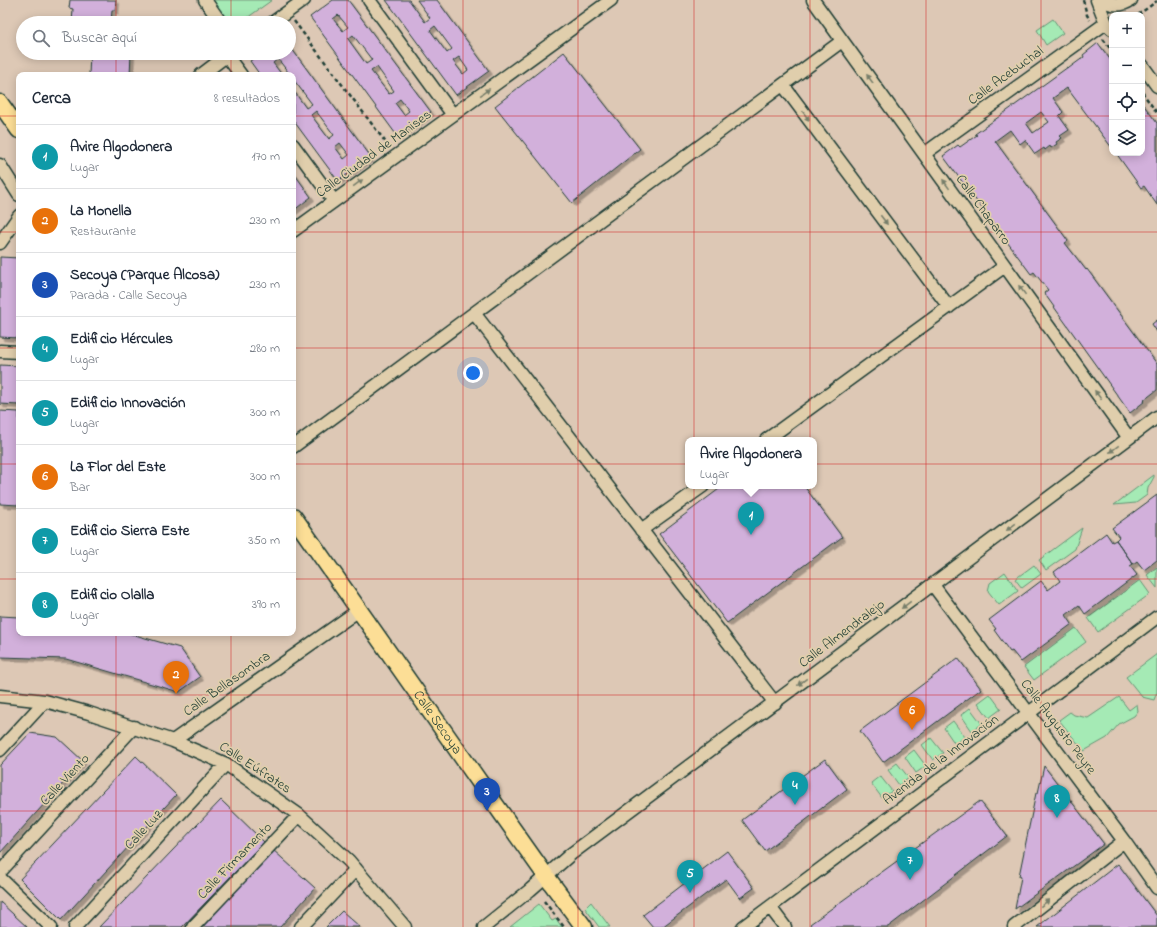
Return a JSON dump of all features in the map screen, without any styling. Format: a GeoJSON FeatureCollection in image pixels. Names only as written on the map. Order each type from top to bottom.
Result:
{"type":"FeatureCollection","features":[{"type":"Feature","properties":{"kind":"main road"},"geometry":{"type":"LineString","coordinates":[[0,103],[16,126]]}},
{"type":"Feature","properties":{"kind":"main road","name":"Calle Secoya"},"geometry":{"type":"LineString","coordinates":[[296,520],[546,876],[584,927]]}},
{"type":"Feature","properties":{"kind":"street"},"geometry":{"type":"LineString","coordinates":[[205,0],[216,16]]}},
{"type":"Feature","properties":{"kind":"street"},"geometry":{"type":"LineString","coordinates":[[282,16],[304,0]]}},
{"type":"Feature","properties":{"kind":"street"},"geometry":{"type":"LineString","coordinates":[[369,0],[454,115]]}},
{"type":"Feature","properties":{"kind":"street","name":"Calle Ciudad de Manises"},"geometry":{"type":"LineString","coordinates":[[296,229],[611,0]]}},
{"type":"Feature","properties":{"kind":"street","name":"Calle Chaparro"},"geometry":{"type":"LineString","coordinates":[[813,0],[1129,438]]}},
{"type":"Feature","properties":{"kind":"street"},"geometry":{"type":"LineString","coordinates":[[1097,0],[1109,26]]}},
{"type":"Feature","properties":{"kind":"street"},"geometry":{"type":"LineString","coordinates":[[1103,0],[1114,4],[1129,1]]}},
{"type":"Feature","properties":{"kind":"street"},"geometry":{"type":"LineString","coordinates":[[1125,12],[1129,1]]}},
{"type":"Feature","properties":{"kind":"street","name":"Calle Acebuchal"},"geometry":{"type":"LineString","coordinates":[[924,154],[1109,26]]}},
{"type":"Feature","properties":{"kind":"street"},"geometry":{"type":"LineString","coordinates":[[296,445],[842,41]]}},
{"type":"Feature","properties":{"kind":"street"},"geometry":{"type":"LineString","coordinates":[[205,72],[220,60]]}},
{"type":"Feature","properties":{"kind":"street"},"geometry":{"type":"LineString","coordinates":[[232,60],[239,72]]}},
{"type":"Feature","properties":{"kind":"street"},"geometry":{"type":"LineString","coordinates":[[1145,69],[1157,86]]}},
{"type":"Feature","properties":{"kind":"street"},"geometry":{"type":"LineString","coordinates":[[783,85],[949,307]]}},
{"type":"Feature","properties":{"kind":"street"},"geometry":{"type":"LineString","coordinates":[[296,149],[334,201]]}},
{"type":"Feature","properties":{"kind":"street"},"geometry":{"type":"LineString","coordinates":[[0,165],[16,190]]}},
{"type":"Feature","properties":{"kind":"street"},"geometry":{"type":"LineString","coordinates":[[0,243],[16,220]]}},
{"type":"Feature","properties":{"kind":"street"},"geometry":{"type":"LineString","coordinates":[[770,437],[1005,266]]}},
{"type":"Feature","properties":{"kind":"street"},"geometry":{"type":"LineString","coordinates":[[474,313],[775,703]]}},
{"type":"Feature","properties":{"kind":"street"},"geometry":{"type":"LineString","coordinates":[[0,351],[16,352]]}},
{"type":"Feature","properties":{"kind":"street","name":"Calle Almendralejo"},"geometry":{"type":"LineString","coordinates":[[484,927],[571,854],[1157,417]]}},
{"type":"Feature","properties":{"kind":"street"},"geometry":{"type":"LineString","coordinates":[[641,530],[699,489]]}},
{"type":"Feature","properties":{"kind":"street","name":"Calle Augusto Peyre"},"geometry":{"type":"LineString","coordinates":[[933,585],[1124,841],[1157,888]]}},
{"type":"Feature","properties":{"kind":"street","name":"Calle Bellasombra"},"geometry":{"type":"LineString","coordinates":[[173,741],[359,610]]}},
{"type":"Feature","properties":{"kind":"street","name":"Avenida de la Innovación"},"geometry":{"type":"LineString","coordinates":[[743,927],[1157,616]]}},
{"type":"Feature","properties":{"kind":"street","name":"Calle Eúfrates"},"geometry":{"type":"LineString","coordinates":[[0,696],[45,701],[89,713],[173,741],[226,764],[299,815],[349,861],[405,927]]}},
{"type":"Feature","properties":{"kind":"street"},"geometry":{"type":"LineString","coordinates":[[0,750],[45,701]]}},
{"type":"Feature","properties":{"kind":"street","name":"Calle Viento"},"geometry":{"type":"LineString","coordinates":[[0,872],[134,727]]}},
{"type":"Feature","properties":{"kind":"street","name":"Calle Luz"},"geometry":{"type":"LineString","coordinates":[[74,927],[226,764]]}},
{"type":"Feature","properties":{"kind":"street","name":"Calle Firmamento"},"geometry":{"type":"LineString","coordinates":[[193,927],[299,815]]}},
{"type":"Feature","properties":{"kind":"street"},"geometry":{"type":"LineString","coordinates":[[1014,927],[1124,841]]}},
{"type":"Feature","properties":{"kind":"street"},"geometry":{"type":"LineString","coordinates":[[301,927],[356,869]]}},
{"type":"Feature","properties":{"kind":"street"},"geometry":{"type":"LineString","coordinates":[[0,878],[51,927]]}},
{"type":"Feature","properties":{"kind":"street"},"geometry":{"type":"LineString","coordinates":[[770,907],[785,927]]}},
{"type":"Feature","properties":{"kind":"path"},"geometry":{"type":"LineString","coordinates":[[1142,12],[1157,1]]}},
{"type":"Feature","properties":{"kind":"path"},"geometry":{"type":"LineString","coordinates":[[287,12],[290,16]]}},
{"type":"Feature","properties":{"kind":"path"},"geometry":{"type":"LineString","coordinates":[[296,24],[396,156]]}},
{"type":"Feature","properties":{"kind":"path"},"geometry":{"type":"LineString","coordinates":[[1145,96],[1157,113]]}},
{"type":"Feature","properties":{"kind":"path"},"geometry":{"type":"LineString","coordinates":[[544,901],[564,927]]}},
{"type":"Feature","properties":{"kind":"green space"},"geometry":{"type":"Polygon","coordinates":[[[211,0],[272,0],[250,16],[223,16],[211,0]]]}},
{"type":"Feature","properties":{"kind":"green space"},"geometry":{"type":"Polygon","coordinates":[[[1053,19],[1063,33],[1046,45],[1037,30],[1053,19]]]}},
{"type":"Feature","properties":{"kind":"green space"},"geometry":{"type":"Polygon","coordinates":[[[1154,475],[1148,488],[1147,495],[1136,503],[1114,505],[1154,475]]]}},
{"type":"Feature","properties":{"kind":"green space"},"geometry":{"type":"Polygon","coordinates":[[[1082,528],[1075,549],[1046,570],[1039,560],[1082,528]]]}},
{"type":"Feature","properties":{"kind":"green space"},"geometry":{"type":"Polygon","coordinates":[[[1034,565],[1041,574],[1022,588],[1015,579],[1034,565]]]}},
{"type":"Feature","properties":{"kind":"green space"},"geometry":{"type":"Polygon","coordinates":[[[1157,567],[1157,588],[1147,575],[1157,567]]]}},
{"type":"Feature","properties":{"kind":"green space"},"geometry":{"type":"Polygon","coordinates":[[[1005,572],[1018,591],[999,605],[988,591],[990,583],[1005,572]]]}},
{"type":"Feature","properties":{"kind":"green space"},"geometry":{"type":"Polygon","coordinates":[[[1140,580],[1150,594],[1098,632],[1088,618],[1140,580]]]}},
{"type":"Feature","properties":{"kind":"green space"},"geometry":{"type":"Polygon","coordinates":[[[1076,628],[1086,642],[1034,680],[1024,667],[1076,628]]]}},
{"type":"Feature","properties":{"kind":"green space"},"geometry":{"type":"Polygon","coordinates":[[[1157,654],[1157,692],[1154,700],[1142,697],[1126,677],[1157,654]]]}},
{"type":"Feature","properties":{"kind":"green space"},"geometry":{"type":"Polygon","coordinates":[[[990,694],[1001,709],[989,718],[978,703],[990,694]]]}},
{"type":"Feature","properties":{"kind":"green space"},"geometry":{"type":"Polygon","coordinates":[[[1119,697],[1129,710],[1137,704],[1138,711],[1134,716],[1119,724],[1107,738],[1084,751],[1059,720],[1070,712],[1074,715],[1088,718],[1119,697]]]}},
{"type":"Feature","properties":{"kind":"green space"},"geometry":{"type":"Polygon","coordinates":[[[970,708],[982,724],[972,731],[961,715],[970,708]]]}},
{"type":"Feature","properties":{"kind":"green space"},"geometry":{"type":"Polygon","coordinates":[[[953,721],[965,737],[955,744],[944,728],[953,721]]]}},
{"type":"Feature","properties":{"kind":"green space"},"geometry":{"type":"Polygon","coordinates":[[[931,738],[943,753],[933,760],[922,745],[931,738]]]}},
{"type":"Feature","properties":{"kind":"green space"},"geometry":{"type":"Polygon","coordinates":[[[914,750],[926,766],[916,773],[905,757],[914,750]]]}},
{"type":"Feature","properties":{"kind":"green space"},"geometry":{"type":"Polygon","coordinates":[[[897,763],[909,778],[899,785],[888,770],[897,763]]]}},
{"type":"Feature","properties":{"kind":"green space"},"geometry":{"type":"Polygon","coordinates":[[[880,776],[892,791],[882,798],[871,783],[880,776]]]}},
{"type":"Feature","properties":{"kind":"green space"},"geometry":{"type":"Polygon","coordinates":[[[591,902],[610,927],[599,927],[585,908],[591,902]]]}},
{"type":"Feature","properties":{"kind":"green space"},"geometry":{"type":"Polygon","coordinates":[[[539,904],[552,921],[556,919],[562,927],[510,927],[539,904]]]}},
{"type":"Feature","properties":{"kind":"building"},"geometry":{"type":"Polygon","coordinates":[[[70,0],[116,0],[115,10],[112,10],[112,16],[72,16],[73,9],[69,8],[70,0]]]}},
{"type":"Feature","properties":{"kind":"building"},"geometry":{"type":"Polygon","coordinates":[[[333,0],[348,0],[431,112],[398,137],[310,17],[333,0]],[[338,15],[333,19],[343,31],[348,27],[338,15]],[[353,35],[348,39],[366,64],[372,60],[353,35]],[[377,67],[371,71],[389,94],[394,91],[377,67]],[[400,99],[395,103],[404,115],[409,111],[400,99]]]}},
{"type":"Feature","properties":{"kind":"building"},"geometry":{"type":"Polygon","coordinates":[[[386,0],[409,0],[425,22],[430,18],[417,0],[437,0],[489,71],[456,95],[386,0]],[[435,26],[430,30],[447,53],[452,49],[435,26]],[[459,57],[453,61],[463,74],[468,70],[459,57]]]}},
{"type":"Feature","properties":{"kind":"building"},"geometry":{"type":"Polygon","coordinates":[[[1098,43],[1109,58],[1109,144],[1067,88],[1053,98],[1063,112],[1059,116],[1069,130],[1060,136],[1062,138],[1056,142],[1057,144],[1051,148],[1050,146],[1045,150],[1044,148],[1035,154],[1025,140],[1020,144],[1010,130],[995,141],[1068,241],[1065,243],[1086,270],[1087,269],[1157,364],[1157,390],[1130,413],[1044,293],[1048,290],[1034,272],[1031,274],[943,156],[958,145],[960,147],[977,135],[975,134],[1084,57],[1083,55],[1098,43]],[[1041,112],[1026,123],[1033,133],[1049,122],[1041,112]]]}},
{"type":"Feature","properties":{"kind":"building"},"geometry":{"type":"Polygon","coordinates":[[[564,52],[640,149],[572,203],[495,106],[564,52]]]}},
{"type":"Feature","properties":{"kind":"building"},"geometry":{"type":"Polygon","coordinates":[[[296,55],[371,157],[338,181],[296,124],[296,94],[306,108],[312,104],[296,83],[296,72],[288,72],[279,60],[296,60],[296,55]],[[316,111],[311,115],[329,139],[334,135],[316,111]],[[340,143],[335,147],[344,159],[349,155],[340,143]]]}},
{"type":"Feature","properties":{"kind":"building"},"geometry":{"type":"Polygon","coordinates":[[[90,60],[131,60],[130,72],[89,72],[90,60]]]}},
{"type":"Feature","properties":{"kind":"building"},"geometry":{"type":"Polygon","coordinates":[[[277,60],[273,63],[280,72],[258,72],[250,61],[277,60]]]}},
{"type":"Feature","properties":{"kind":"building"},"geometry":{"type":"Polygon","coordinates":[[[1145,107],[1157,123],[1157,205],[1144,186],[1141,188],[1118,156],[1145,156],[1145,107]]]}},
{"type":"Feature","properties":{"kind":"building"},"geometry":{"type":"Polygon","coordinates":[[[296,176],[311,197],[296,209],[296,176]]]}},
{"type":"Feature","properties":{"kind":"building"},"geometry":{"type":"Polygon","coordinates":[[[0,257],[16,258],[16,338],[0,337],[0,257]]]}},
{"type":"Feature","properties":{"kind":"building"},"geometry":{"type":"Polygon","coordinates":[[[1157,320],[1157,332],[1152,324],[1157,320]]]}},
{"type":"Feature","properties":{"kind":"building"},"geometry":{"type":"Polygon","coordinates":[[[0,365],[16,366],[16,405],[0,404],[0,365]]]}},
{"type":"Feature","properties":{"kind":"building"},"geometry":{"type":"Polygon","coordinates":[[[0,411],[16,412],[16,505],[0,504],[0,411]]]}},
{"type":"Feature","properties":{"kind":"building"},"geometry":{"type":"Polygon","coordinates":[[[719,489],[806,489],[842,537],[727,623],[659,534],[719,489]]]}},
{"type":"Feature","properties":{"kind":"building"},"geometry":{"type":"Polygon","coordinates":[[[1157,495],[1157,560],[1144,570],[1137,561],[1133,564],[1116,540],[1119,537],[1112,528],[1157,495]]]}},
{"type":"Feature","properties":{"kind":"building"},"geometry":{"type":"Polygon","coordinates":[[[1106,533],[1112,542],[1116,540],[1133,564],[1130,566],[1137,575],[1085,614],[1079,605],[1066,615],[1072,624],[1021,662],[1012,651],[1010,652],[994,630],[996,629],[989,620],[1041,581],[1048,590],[1060,581],[1054,572],[1106,533]]]}},
{"type":"Feature","properties":{"kind":"building"},"geometry":{"type":"Polygon","coordinates":[[[0,616],[16,617],[16,636],[138,636],[180,648],[200,677],[179,692],[66,659],[0,657],[0,616]]]}},
{"type":"Feature","properties":{"kind":"building"},"geometry":{"type":"Polygon","coordinates":[[[958,658],[981,689],[883,762],[860,731],[958,658]]]}},
{"type":"Feature","properties":{"kind":"building"},"geometry":{"type":"Polygon","coordinates":[[[30,733],[57,737],[83,761],[0,853],[0,765],[30,733]]]}},
{"type":"Feature","properties":{"kind":"building"},"geometry":{"type":"Polygon","coordinates":[[[136,756],[176,795],[61,920],[20,879],[136,756]]]}},
{"type":"Feature","properties":{"kind":"building"},"geometry":{"type":"Polygon","coordinates":[[[825,759],[847,789],[765,851],[742,820],[825,759]]]}},
{"type":"Feature","properties":{"kind":"building"},"geometry":{"type":"Polygon","coordinates":[[[1044,766],[1104,844],[1015,909],[1021,877],[1019,876],[1036,793],[1038,793],[1044,766]]]}},
{"type":"Feature","properties":{"kind":"building"},"geometry":{"type":"Polygon","coordinates":[[[221,800],[264,842],[182,927],[99,927],[221,800]]]}},
{"type":"Feature","properties":{"kind":"building"},"geometry":{"type":"Polygon","coordinates":[[[980,801],[1007,836],[888,927],[812,927],[810,924],[980,801]]]}},
{"type":"Feature","properties":{"kind":"building"},"geometry":{"type":"Polygon","coordinates":[[[272,849],[315,888],[280,927],[200,927],[272,849]]]}},
{"type":"Feature","properties":{"kind":"building"},"geometry":{"type":"Polygon","coordinates":[[[727,851],[754,888],[740,898],[726,879],[662,927],[653,927],[643,915],[727,851]]]}},
{"type":"Feature","properties":{"kind":"building"},"geometry":{"type":"Polygon","coordinates":[[[1118,864],[1157,916],[1157,927],[1037,927],[1118,864]]]}},
{"type":"Feature","properties":{"kind":"building"},"geometry":{"type":"Polygon","coordinates":[[[0,902],[27,927],[0,927],[0,902]]]}},
{"type":"Feature","properties":{"kind":"building"},"geometry":{"type":"Polygon","coordinates":[[[342,911],[360,927],[326,927],[342,911]]]}},
{"type":"Feature","properties":{"kind":"place","name":"Avire Algodonera"},"geometry":{"type":"Point","coordinates":[751,535]}},
{"type":"Feature","properties":{"kind":"place","name":"La Monella"},"geometry":{"type":"Point","coordinates":[176,694]}},
{"type":"Feature","properties":{"kind":"place","name":"La Flor del Este"},"geometry":{"type":"Point","coordinates":[912,730]}},
{"type":"Feature","properties":{"kind":"place","name":"Edificio Hércules"},"geometry":{"type":"Point","coordinates":[795,805]}},
{"type":"Feature","properties":{"kind":"place","name":"Secoya (Parque Alcosa)"},"geometry":{"type":"Point","coordinates":[487,811]}},
{"type":"Feature","properties":{"kind":"place","name":"Edificio Olalla"},"geometry":{"type":"Point","coordinates":[1057,818]}},
{"type":"Feature","properties":{"kind":"place","name":"Edificio Sierra Este"},"geometry":{"type":"Point","coordinates":[910,880]}},
{"type":"Feature","properties":{"kind":"place","name":"Edificio Innovación"},"geometry":{"type":"Point","coordinates":[690,893]}}]}
